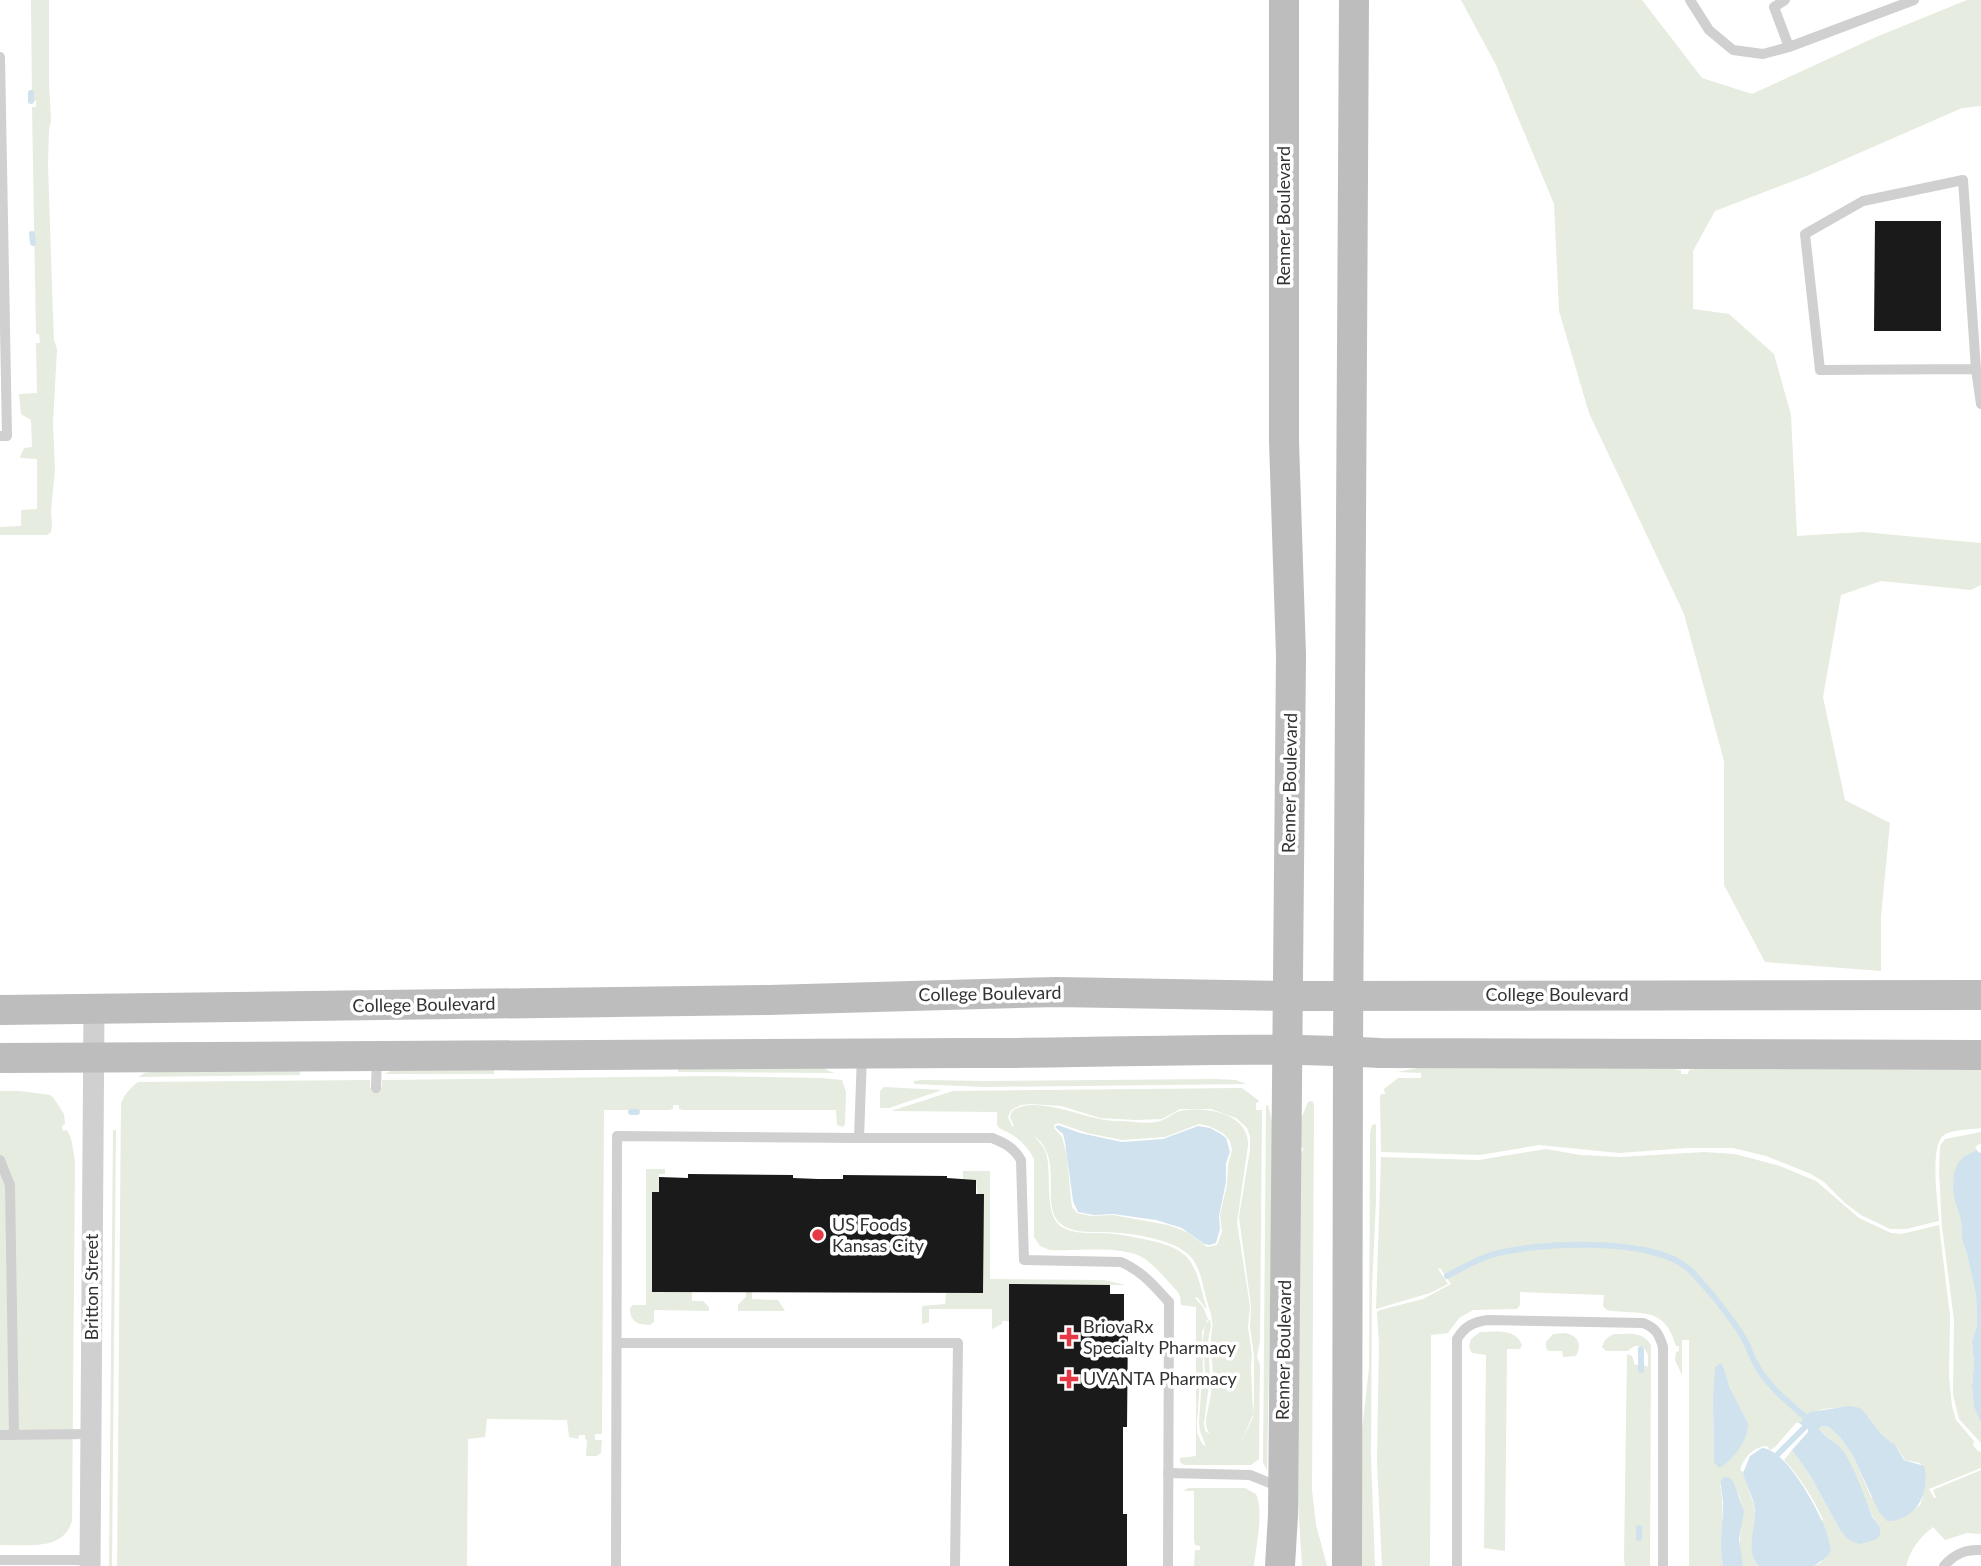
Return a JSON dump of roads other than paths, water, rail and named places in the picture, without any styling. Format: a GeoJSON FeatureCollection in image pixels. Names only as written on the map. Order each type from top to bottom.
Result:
{"type":"FeatureCollection","features":[{"type":"Feature","properties":{"kind":"main road","name":"Renner Boulevard"},"geometry":{"type":"LineString","coordinates":[[1280,1566],[1283,1502],[1292,654],[1284,441],[1284,0]]}},
{"type":"Feature","properties":{"kind":"main road"},"geometry":{"type":"LineString","coordinates":[[1347,1566],[1354,0]]}},
{"type":"Feature","properties":{"kind":"main road","name":"College Boulevard"},"geometry":{"type":"LineString","coordinates":[[0,1010],[769,1000],[1056,992],[1288,996],[1981,995]]}},
{"type":"Feature","properties":{"kind":"main road"},"geometry":{"type":"LineString","coordinates":[[0,1058],[1030,1053],[1287,1049],[1380,1053],[1981,1055]]}},
{"type":"Feature","properties":{"kind":"main road"},"geometry":{"type":"LineString","coordinates":[[1283,1502],[1293,1566]]}},
{"type":"Feature","properties":{"kind":"street","name":"Britton Street"},"geometry":{"type":"LineString","coordinates":[[90,1563],[94,1009]]}},
{"type":"Feature","properties":{"kind":"lane"},"geometry":{"type":"LineString","coordinates":[[1690,0],[1709,30],[1733,50],[1763,54],[1789,47],[1914,0]]}},
{"type":"Feature","properties":{"kind":"lane"},"geometry":{"type":"LineString","coordinates":[[1786,0],[1774,7],[1789,47]]}},
{"type":"Feature","properties":{"kind":"lane"},"geometry":{"type":"LineString","coordinates":[[0,57],[7,436],[0,436]]}},
{"type":"Feature","properties":{"kind":"lane"},"geometry":{"type":"LineString","coordinates":[[1976,369],[1820,370],[1805,234],[1863,201],[1963,180],[1976,369],[1981,404]]}},
{"type":"Feature","properties":{"kind":"lane"},"geometry":{"type":"LineString","coordinates":[[859,1138],[862,1053]]}},
{"type":"Feature","properties":{"kind":"lane"},"geometry":{"type":"LineString","coordinates":[[376,1088],[377,1055]]}},
{"type":"Feature","properties":{"kind":"lane"},"geometry":{"type":"LineString","coordinates":[[616,1566],[617,1136],[992,1138],[1016,1151],[1021,1160],[1024,1260],[1121,1262],[1146,1277],[1169,1302],[1168,1566]]}},
{"type":"Feature","properties":{"kind":"lane"},"geometry":{"type":"LineString","coordinates":[[0,1160],[10,1185],[13,1435]]}},
{"type":"Feature","properties":{"kind":"lane"},"geometry":{"type":"LineString","coordinates":[[1457,1566],[1457,1339],[1469,1325],[1488,1320],[1643,1323],[1653,1327],[1660,1335],[1663,1347],[1663,1566]]}},
{"type":"Feature","properties":{"kind":"lane"},"geometry":{"type":"LineString","coordinates":[[618,1343],[958,1343],[955,1566]]}},
{"type":"Feature","properties":{"kind":"lane"},"geometry":{"type":"LineString","coordinates":[[0,1435],[91,1434]]}},
{"type":"Feature","properties":{"kind":"lane"},"geometry":{"type":"LineString","coordinates":[[1168,1473],[1250,1475],[1283,1502]]}},
{"type":"Feature","properties":{"kind":"lane"},"geometry":{"type":"LineString","coordinates":[[1944,1566],[1960,1552],[1981,1550]]}},
{"type":"Feature","properties":{"kind":"lane"},"geometry":{"type":"LineString","coordinates":[[0,1560],[90,1563]]}},
{"type":"Feature","properties":{"kind":"water"},"geometry":{"type":"Polygon","coordinates":[[[1058,1125],[1122,1142],[1163,1139],[1198,1126],[1221,1134],[1226,1138],[1230,1152],[1226,1163],[1226,1182],[1216,1243],[1204,1244],[1182,1228],[1156,1220],[1078,1212],[1073,1201],[1063,1134],[1055,1127],[1058,1125]]]}},
{"type":"Feature","properties":{"kind":"water"},"geometry":{"type":"Polygon","coordinates":[[[1977,1150],[1981,1152],[1981,1423],[1974,1407],[1972,1386],[1972,1342],[1977,1325],[1976,1295],[1962,1240],[1961,1220],[1953,1188],[1958,1163],[1963,1157],[1977,1150]]]}},
{"type":"Feature","properties":{"kind":"water"},"geometry":{"type":"Polygon","coordinates":[[[1721,1363],[1729,1386],[1748,1423],[1748,1429],[1739,1449],[1719,1468],[1714,1462],[1713,1402],[1715,1367],[1721,1363]]]}},
{"type":"Feature","properties":{"kind":"water"},"geometry":{"type":"Polygon","coordinates":[[[1850,1406],[1860,1408],[1866,1414],[1882,1435],[1895,1445],[1904,1460],[1924,1466],[1926,1476],[1923,1495],[1913,1510],[1897,1520],[1887,1521],[1879,1512],[1852,1454],[1829,1427],[1821,1426],[1821,1432],[1848,1458],[1872,1516],[1880,1527],[1877,1539],[1861,1544],[1847,1538],[1840,1530],[1810,1475],[1792,1450],[1808,1432],[1808,1429],[1799,1423],[1810,1412],[1850,1406]]]}},
{"type":"Feature","properties":{"kind":"water"},"geometry":{"type":"Polygon","coordinates":[[[1762,1448],[1781,1458],[1790,1468],[1821,1519],[1831,1550],[1828,1556],[1814,1566],[1759,1566],[1752,1554],[1755,1511],[1743,1473],[1750,1456],[1762,1448]]]}},
{"type":"Feature","properties":{"kind":"water"},"geometry":{"type":"Polygon","coordinates":[[[1725,1477],[1734,1483],[1744,1512],[1739,1539],[1743,1566],[1723,1566],[1721,1480],[1725,1477]]]}},
{"type":"Feature","properties":{"kind":"waterway"},"geometry":{"type":"LineString","coordinates":[[31,93],[31,101]]}},
{"type":"Feature","properties":{"kind":"waterway"},"geometry":{"type":"LineString","coordinates":[[32,234],[33,243]]}},
{"type":"Feature","properties":{"kind":"waterway"},"geometry":{"type":"LineString","coordinates":[[631,1112],[637,1112]]}},
{"type":"Feature","properties":{"kind":"waterway"},"geometry":{"type":"LineString","coordinates":[[1447,1276],[1491,1255],[1536,1247],[1623,1247],[1650,1251],[1673,1259],[1690,1270],[1711,1293],[1738,1329],[1767,1380],[1805,1417]]}},
{"type":"Feature","properties":{"kind":"waterway"},"geometry":{"type":"LineString","coordinates":[[1641,1349],[1641,1370]]}},
{"type":"Feature","properties":{"kind":"waterway"},"geometry":{"type":"LineString","coordinates":[[1777,1455],[1805,1427]]}},
{"type":"Feature","properties":{"kind":"waterway"},"geometry":{"type":"LineString","coordinates":[[1639,1528],[1639,1538]]}},
{"type":"Feature","properties":{"kind":"place","name":"US Foods Kansas City"},"geometry":{"type":"Point","coordinates":[818,1235]}},
{"type":"Feature","properties":{"kind":"place","name":"BriovaRx Specialty Pharmacy"},"geometry":{"type":"Point","coordinates":[1069,1337]}},
{"type":"Feature","properties":{"kind":"place","name":"UVANTA Pharmacy"},"geometry":{"type":"Point","coordinates":[1069,1379]}}]}
